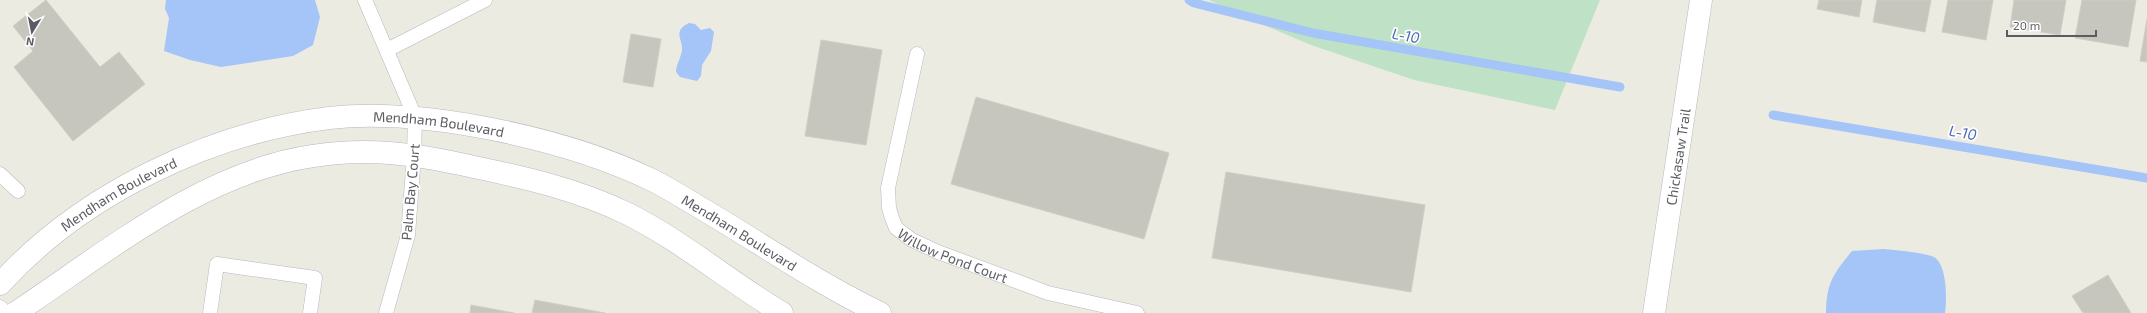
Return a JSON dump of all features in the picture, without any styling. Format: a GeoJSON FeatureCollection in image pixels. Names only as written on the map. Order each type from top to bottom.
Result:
{"type":"FeatureCollection","features":[{"type":"Feature","properties":{"kind":"street","name":"Chickasaw Trail"},"geometry":{"type":"LineString","coordinates":[[1654,313],[1701,0]]}},
{"type":"Feature","properties":{"kind":"street","name":"Mendham Boulevard"},"geometry":{"type":"LineString","coordinates":[[0,284],[49,238],[78,217],[118,190],[177,160],[259,132],[289,125],[330,118],[358,116],[415,117],[529,137],[628,169],[654,181],[730,225],[818,280],[880,313]]}},
{"type":"Feature","properties":{"kind":"street"},"geometry":{"type":"LineString","coordinates":[[15,313],[123,239],[212,188],[263,168],[314,156],[361,153],[414,155],[560,187],[592,198],[630,215],[670,239],[749,294],[782,313]]}},
{"type":"Feature","properties":{"kind":"lane"},"geometry":{"type":"LineString","coordinates":[[365,0],[415,117]]}},
{"type":"Feature","properties":{"kind":"lane"},"geometry":{"type":"LineString","coordinates":[[387,50],[485,0]]}},
{"type":"Feature","properties":{"kind":"lane","name":"Willow Pond Court"},"geometry":{"type":"LineString","coordinates":[[917,54],[888,188],[889,208],[896,228],[912,240],[938,252],[1048,293],[1137,313]]}},
{"type":"Feature","properties":{"kind":"lane","name":"Palm Bay Court"},"geometry":{"type":"LineString","coordinates":[[386,313],[408,235],[414,155],[415,117]]}},
{"type":"Feature","properties":{"kind":"lane"},"geometry":{"type":"LineString","coordinates":[[0,174],[18,191]]}},
{"type":"Feature","properties":{"kind":"lane"},"geometry":{"type":"LineString","coordinates":[[210,313],[217,264],[315,278],[310,313]]}},
{"type":"Feature","properties":{"kind":"lane"},"geometry":{"type":"LineString","coordinates":[[0,307],[6,313]]}},
{"type":"Feature","properties":{"kind":"green space"},"geometry":{"type":"Polygon","coordinates":[[[1209,0],[1600,0],[1555,110],[1414,80],[1311,45],[1242,16],[1209,0]]]}},
{"type":"Feature","properties":{"kind":"water"},"geometry":{"type":"Polygon","coordinates":[[[166,0],[315,0],[320,17],[313,45],[293,56],[221,67],[190,60],[164,51],[169,18],[165,9],[166,0]]]}},
{"type":"Feature","properties":{"kind":"water"},"geometry":{"type":"Polygon","coordinates":[[[689,23],[695,24],[701,30],[710,28],[714,32],[711,51],[702,65],[701,76],[697,81],[680,77],[676,72],[682,50],[680,32],[684,26],[689,23]]]}},
{"type":"Feature","properties":{"kind":"water"},"geometry":{"type":"Polygon","coordinates":[[[1884,249],[1924,254],[1934,257],[1938,261],[1944,275],[1946,299],[1945,313],[1826,313],[1829,286],[1836,272],[1852,251],[1884,249]]]}},
{"type":"Feature","properties":{"kind":"building"},"geometry":{"type":"Polygon","coordinates":[[[46,0],[100,67],[119,52],[145,84],[73,141],[14,67],[33,51],[13,26],[46,0]]]}},
{"type":"Feature","properties":{"kind":"building"},"geometry":{"type":"Polygon","coordinates":[[[1819,0],[1862,0],[1859,17],[1817,9],[1819,0]]]}},
{"type":"Feature","properties":{"kind":"building"},"geometry":{"type":"Polygon","coordinates":[[[1877,0],[1931,0],[1925,32],[1873,22],[1877,0]]]}},
{"type":"Feature","properties":{"kind":"building"},"geometry":{"type":"Polygon","coordinates":[[[1948,0],[1993,0],[1986,40],[1942,32],[1948,0]]]}},
{"type":"Feature","properties":{"kind":"building"},"geometry":{"type":"Polygon","coordinates":[[[2014,0],[2066,0],[2060,35],[2010,27],[2014,0]]]}},
{"type":"Feature","properties":{"kind":"building"},"geometry":{"type":"Polygon","coordinates":[[[2082,0],[2136,0],[2128,47],[2075,38],[2082,0]]]}},
{"type":"Feature","properties":{"kind":"building"},"geometry":{"type":"Polygon","coordinates":[[[2147,19],[2147,62],[2140,61],[2147,19]]]}},
{"type":"Feature","properties":{"kind":"building"},"geometry":{"type":"Polygon","coordinates":[[[631,34],[661,39],[653,87],[623,82],[631,34]]]}},
{"type":"Feature","properties":{"kind":"building"},"geometry":{"type":"Polygon","coordinates":[[[821,40],[882,50],[866,145],[805,136],[821,40]]]}},
{"type":"Feature","properties":{"kind":"building"},"geometry":{"type":"Polygon","coordinates":[[[976,97],[1169,153],[1144,239],[951,184],[976,97]]]}},
{"type":"Feature","properties":{"kind":"building"},"geometry":{"type":"Polygon","coordinates":[[[1226,172],[1425,205],[1411,292],[1212,258],[1226,172]]]}},
{"type":"Feature","properties":{"kind":"building"},"geometry":{"type":"Polygon","coordinates":[[[2108,275],[2131,313],[2083,313],[2072,296],[2108,275]]]}},
{"type":"Feature","properties":{"kind":"building"},"geometry":{"type":"Polygon","coordinates":[[[535,300],[605,313],[532,313],[535,300]]]}},
{"type":"Feature","properties":{"kind":"building"},"geometry":{"type":"Polygon","coordinates":[[[471,305],[514,313],[470,313],[471,305]]]}},
{"type":"Feature","properties":{"kind":"waterway","name":"L-10"},"geometry":{"type":"LineString","coordinates":[[1189,0],[1194,3],[1313,33],[1620,87]]}},
{"type":"Feature","properties":{"kind":"waterway","name":"L-10"},"geometry":{"type":"LineString","coordinates":[[1773,115],[2147,178]]}}]}
